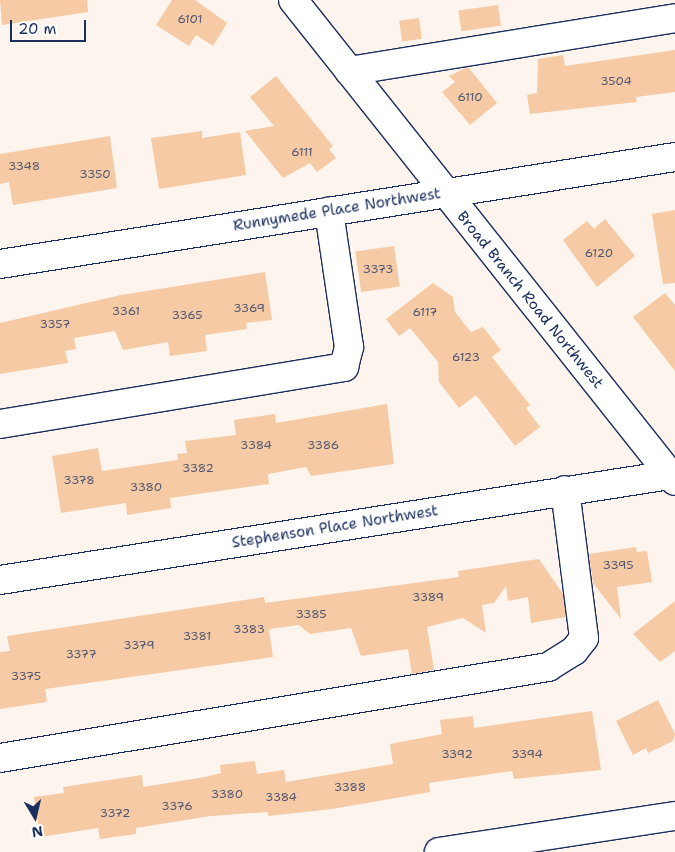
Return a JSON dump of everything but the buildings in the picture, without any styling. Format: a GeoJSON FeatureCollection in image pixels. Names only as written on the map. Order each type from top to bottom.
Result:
{"type":"FeatureCollection","features":[{"type":"Feature","properties":{"kind":"street","name":"Broad Branch Road Northwest"},"geometry":{"type":"LineString","coordinates":[[293,0],[444,193],[672,478]]}},
{"type":"Feature","properties":{"kind":"street"},"geometry":{"type":"LineString","coordinates":[[349,71],[675,18]]}},
{"type":"Feature","properties":{"kind":"street","name":"Runnymede Place Northwest"},"geometry":{"type":"LineString","coordinates":[[0,264],[675,157]]}},
{"type":"Feature","properties":{"kind":"street"},"geometry":{"type":"LineString","coordinates":[[0,424],[344,367],[349,346],[328,212]]}},
{"type":"Feature","properties":{"kind":"street","name":"Stephenson Place Northwest"},"geometry":{"type":"LineString","coordinates":[[0,580],[565,490],[672,478]]}},
{"type":"Feature","properties":{"kind":"street"},"geometry":{"type":"LineString","coordinates":[[0,758],[548,667],[574,651],[584,638],[565,490]]}},
{"type":"Feature","properties":{"kind":"street"},"geometry":{"type":"LineString","coordinates":[[440,852],[675,816]]}}]}
